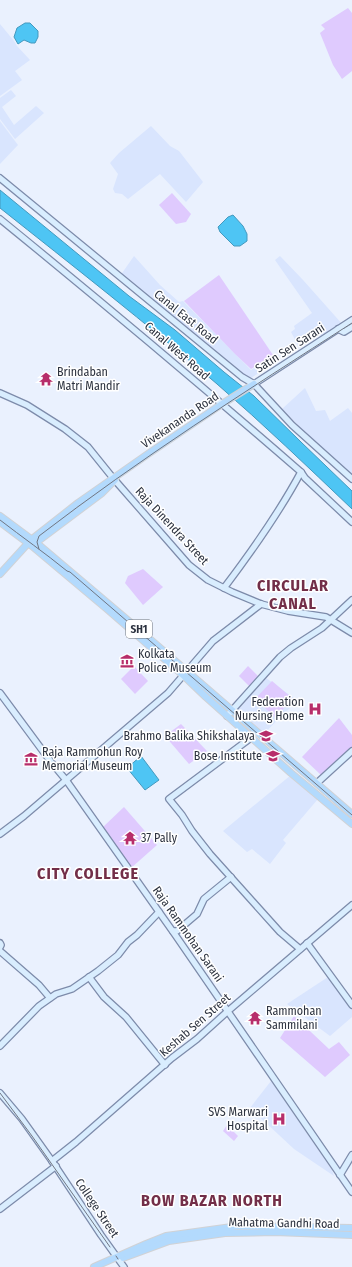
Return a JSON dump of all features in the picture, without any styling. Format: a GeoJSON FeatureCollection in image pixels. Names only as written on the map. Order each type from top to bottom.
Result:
{"type":"FeatureCollection","features":[{"type":"Feature","properties":{"kind":"main road","name":"Canal East Road"},"geometry":{"type":"LineString","coordinates":[[0,178],[242,377],[254,384],[292,425],[352,479]]}},
{"type":"Feature","properties":{"kind":"main road","name":"Canal West Road"},"geometry":{"type":"LineString","coordinates":[[0,220],[131,326],[222,404],[301,472],[305,478],[352,522]]}},
{"type":"Feature","properties":{"kind":"main road","name":"Satin Sen Sarani"},"geometry":{"type":"LineString","coordinates":[[254,384],[352,320]]}},
{"type":"Feature","properties":{"kind":"main road","name":"Satin Sen Sarani"},"geometry":{"type":"LineString","coordinates":[[338,330],[344,332],[352,327]]}},
{"type":"Feature","properties":{"kind":"main road","name":"Vivekananda Road"},"geometry":{"type":"LineString","coordinates":[[0,574],[36,544],[78,504],[222,404],[254,384]]}},
{"type":"Feature","properties":{"kind":"main road","name":"Raja Dinendra Street"},"geometry":{"type":"LineString","coordinates":[[0,393],[27,405],[65,429],[88,447],[114,479],[189,564],[208,580],[261,604],[326,617],[352,633]]}},
{"type":"Feature","properties":{"kind":"main road"},"geometry":{"type":"LineString","coordinates":[[224,588],[263,534],[301,472]]}},
{"type":"Feature","properties":{"kind":"main road","name":"SH1"},"geometry":{"type":"LineString","coordinates":[[1,519],[36,544],[159,646],[186,674],[206,698],[227,716]]}},
{"type":"Feature","properties":{"kind":"main road","name":"Vivekananda Road"},"geometry":{"type":"LineString","coordinates":[[0,579],[24,552],[36,544]]}},
{"type":"Feature","properties":{"kind":"main road"},"geometry":{"type":"LineString","coordinates":[[352,600],[322,628],[291,648],[280,658],[227,716],[291,773],[352,824]]}},
{"type":"Feature","properties":{"kind":"main road"},"geometry":{"type":"LineString","coordinates":[[0,834],[24,816],[168,693],[214,641],[261,604]]}},
{"type":"Feature","properties":{"kind":"main road","name":"SH1"},"geometry":{"type":"LineString","coordinates":[[186,674],[233,711],[352,814]]}},
{"type":"Feature","properties":{"kind":"main road","name":"Raja Rammohan Sarani"},"geometry":{"type":"LineString","coordinates":[[0,693],[66,780],[173,931],[352,1192]]}},
{"type":"Feature","properties":{"kind":"main road"},"geometry":{"type":"LineString","coordinates":[[252,737],[169,799],[210,854],[280,932],[300,949]]}},
{"type":"Feature","properties":{"kind":"main road"},"geometry":{"type":"LineString","coordinates":[[317,783],[352,751]]}},
{"type":"Feature","properties":{"kind":"main road"},"geometry":{"type":"LineString","coordinates":[[173,931],[177,931],[197,914],[204,899],[231,877]]}},
{"type":"Feature","properties":{"kind":"main road","name":"Keshab Sen Street"},"geometry":{"type":"LineString","coordinates":[[52,1161],[352,906]]}},
{"type":"Feature","properties":{"kind":"main road"},"geometry":{"type":"LineString","coordinates":[[0,1046],[39,1006],[56,994],[72,989],[122,951],[128,942],[137,935],[159,912]]}},
{"type":"Feature","properties":{"kind":"main road"},"geometry":{"type":"LineString","coordinates":[[0,943],[0,947]]}},
{"type":"Feature","properties":{"kind":"main road"},"geometry":{"type":"LineString","coordinates":[[307,943],[352,1005]]}},
{"type":"Feature","properties":{"kind":"main road"},"geometry":{"type":"LineString","coordinates":[[0,951],[39,985],[50,998]]}},
{"type":"Feature","properties":{"kind":"main road"},"geometry":{"type":"LineString","coordinates":[[89,977],[104,997],[126,1017],[165,1065]]}},
{"type":"Feature","properties":{"kind":"main road","name":"College Street"},"geometry":{"type":"LineString","coordinates":[[0,1093],[22,1119],[52,1161],[124,1267]]}},
{"type":"Feature","properties":{"kind":"main road"},"geometry":{"type":"LineString","coordinates":[[340,1175],[352,1155]]}},
{"type":"Feature","properties":{"kind":"main road"},"geometry":{"type":"LineString","coordinates":[[0,1209],[55,1167]]}},
{"type":"Feature","properties":{"kind":"main road","name":"Mahatma Gandhi Road"},"geometry":{"type":"LineString","coordinates":[[94,1267],[166,1236],[236,1226],[352,1228]]}},
{"type":"Feature","properties":{"kind":"main road","name":"Mahatma Gandhi Road"},"geometry":{"type":"LineString","coordinates":[[101,1267],[117,1258],[169,1241],[225,1233],[275,1232],[352,1235]]}},
{"type":"Feature","properties":{"kind":"shaded area"},"geometry":{"type":"Polygon","coordinates":[[[348,8],[352,13],[352,71],[342,79],[333,65],[320,33],[325,29],[321,25],[348,8]]]}},
{"type":"Feature","properties":{"kind":"shaded area"},"geometry":{"type":"Polygon","coordinates":[[[0,24],[30,60],[15,71],[22,80],[0,96],[0,24]]]}},
{"type":"Feature","properties":{"kind":"shaded area"},"geometry":{"type":"Polygon","coordinates":[[[11,90],[16,96],[2,107],[14,125],[36,106],[44,113],[15,139],[0,119],[0,98],[11,90]]]}},
{"type":"Feature","properties":{"kind":"shaded area"},"geometry":{"type":"Polygon","coordinates":[[[0,121],[18,145],[0,164],[0,121]]]}},
{"type":"Feature","properties":{"kind":"shaded area"},"geometry":{"type":"Polygon","coordinates":[[[151,126],[170,146],[179,151],[203,182],[186,202],[160,174],[128,199],[122,194],[115,193],[113,189],[118,174],[110,163],[119,153],[151,126]]]}},
{"type":"Feature","properties":{"kind":"shaded area"},"geometry":{"type":"Polygon","coordinates":[[[172,193],[191,214],[186,222],[176,224],[159,205],[172,193]]]}},
{"type":"Feature","properties":{"kind":"shaded area"},"geometry":{"type":"Polygon","coordinates":[[[134,256],[160,285],[179,302],[183,301],[251,370],[273,356],[276,362],[251,378],[242,376],[120,276],[134,256]]]}},
{"type":"Feature","properties":{"kind":"shaded area"},"geometry":{"type":"Polygon","coordinates":[[[280,256],[343,325],[299,347],[291,332],[295,329],[294,326],[312,313],[275,260],[280,256]]]}},
{"type":"Feature","properties":{"kind":"shaded area"},"geometry":{"type":"Polygon","coordinates":[[[219,275],[273,355],[251,369],[184,301],[219,275]]]}},
{"type":"Feature","properties":{"kind":"shaded area"},"geometry":{"type":"Polygon","coordinates":[[[305,388],[316,411],[325,410],[330,421],[348,408],[352,413],[352,477],[282,409],[305,388]]]}},
{"type":"Feature","properties":{"kind":"shaded area"},"geometry":{"type":"Polygon","coordinates":[[[143,569],[163,587],[143,605],[125,583],[128,576],[143,569]]]}},
{"type":"Feature","properties":{"kind":"shaded area"},"geometry":{"type":"Polygon","coordinates":[[[134,666],[148,681],[135,694],[121,679],[134,666]]]}},
{"type":"Feature","properties":{"kind":"shaded area"},"geometry":{"type":"Polygon","coordinates":[[[248,666],[258,676],[249,686],[239,676],[248,666]]]}},
{"type":"Feature","properties":{"kind":"shaded area"},"geometry":{"type":"Polygon","coordinates":[[[266,678],[298,701],[264,734],[237,711],[266,678]]]}},
{"type":"Feature","properties":{"kind":"shaded area"},"geometry":{"type":"Polygon","coordinates":[[[272,681],[292,698],[276,718],[255,699],[272,681]]]}},
{"type":"Feature","properties":{"kind":"shaded area"},"geometry":{"type":"Polygon","coordinates":[[[339,718],[352,735],[352,747],[321,775],[302,757],[339,718]]]}},
{"type":"Feature","properties":{"kind":"shaded area"},"geometry":{"type":"Polygon","coordinates":[[[181,724],[207,751],[189,764],[165,736],[181,724]]]}},
{"type":"Feature","properties":{"kind":"shaded area"},"geometry":{"type":"Polygon","coordinates":[[[291,775],[318,799],[283,840],[286,843],[270,864],[252,849],[247,852],[223,831],[291,775]]]}},
{"type":"Feature","properties":{"kind":"shaded area"},"geometry":{"type":"Polygon","coordinates":[[[124,807],[157,845],[131,868],[102,828],[124,807]]]}},
{"type":"Feature","properties":{"kind":"shaded area"},"geometry":{"type":"Polygon","coordinates":[[[328,977],[352,1009],[352,1017],[330,1036],[287,1004],[328,977]]]}},
{"type":"Feature","properties":{"kind":"shaded area"},"geometry":{"type":"Polygon","coordinates":[[[294,1016],[329,1049],[339,1042],[350,1055],[325,1077],[280,1038],[294,1016]]]}},
{"type":"Feature","properties":{"kind":"shaded area","name":"SVS Marwari Hospital"},"geometry":{"type":"Polygon","coordinates":[[[271,1081],[332,1170],[334,1176],[294,1149],[250,1108],[271,1081]]]}},
{"type":"Feature","properties":{"kind":"shaded area"},"geometry":{"type":"Polygon","coordinates":[[[227,1125],[238,1136],[234,1141],[223,1131],[227,1125]]]}},
{"type":"Feature","properties":{"kind":"water"},"geometry":{"type":"Polygon","coordinates":[[[25,23],[30,23],[38,31],[38,37],[35,43],[24,40],[18,44],[14,37],[17,28],[25,23]]]}},
{"type":"Feature","properties":{"kind":"water"},"geometry":{"type":"Polygon","coordinates":[[[0,190],[129,296],[175,330],[254,396],[352,491],[352,509],[217,384],[0,208],[0,190]]]}},
{"type":"Feature","properties":{"kind":"water"},"geometry":{"type":"Polygon","coordinates":[[[233,215],[243,226],[247,234],[247,241],[240,246],[234,246],[220,232],[218,227],[228,217],[233,215]]]}},
{"type":"Feature","properties":{"kind":"water"},"geometry":{"type":"Polygon","coordinates":[[[141,756],[159,780],[145,790],[127,768],[141,756]]]}},
{"type":"Feature","properties":{"kind":"tram line"},"geometry":{"type":"LineString","coordinates":[[39,549],[37,542],[39,536],[115,480],[193,426],[352,323]]}},
{"type":"Feature","properties":{"kind":"tram line"},"geometry":{"type":"LineString","coordinates":[[0,520],[70,572],[352,815]]}},
{"type":"Feature","properties":{"kind":"tram line"},"geometry":{"type":"LineString","coordinates":[[0,1093],[110,1247]]}},
{"type":"Feature","properties":{"kind":"place","name":"Brindaban Matri Mandir"},"geometry":{"type":"Point","coordinates":[46,379]}},
{"type":"Feature","properties":{"kind":"place","name":"Kolkata Police Museum"},"geometry":{"type":"Point","coordinates":[127,661]}},
{"type":"Feature","properties":{"kind":"place","name":"Federation Nursing Home"},"geometry":{"type":"Point","coordinates":[315,709]}},
{"type":"Feature","properties":{"kind":"place","name":"Brahmo Balika Shikshalaya"},"geometry":{"type":"Point","coordinates":[266,736]}},
{"type":"Feature","properties":{"kind":"place","name":"Bose Institute"},"geometry":{"type":"Point","coordinates":[273,756]}},
{"type":"Feature","properties":{"kind":"place","name":"Raja Rammohun Roy Memorial Museum"},"geometry":{"type":"Point","coordinates":[31,759]}},
{"type":"Feature","properties":{"kind":"place","name":"37 Pally"},"geometry":{"type":"Point","coordinates":[130,838]}},
{"type":"Feature","properties":{"kind":"place","name":"Rammohan Sammilani"},"geometry":{"type":"Point","coordinates":[255,1018]}},
{"type":"Feature","properties":{"kind":"place","name":"SVS Marwari Hospital"},"geometry":{"type":"Point","coordinates":[279,1119]}},
{"type":"Feature","properties":{"kind":"district","name":"CIRCULAR CANAL"},"geometry":{"type":"Point","coordinates":[293,594]}},
{"type":"Feature","properties":{"kind":"district","name":"CITY COLLEGE"},"geometry":{"type":"Point","coordinates":[88,873]}},
{"type":"Feature","properties":{"kind":"district","name":"BOW BAZAR NORTH"},"geometry":{"type":"Point","coordinates":[212,1200]}}]}
